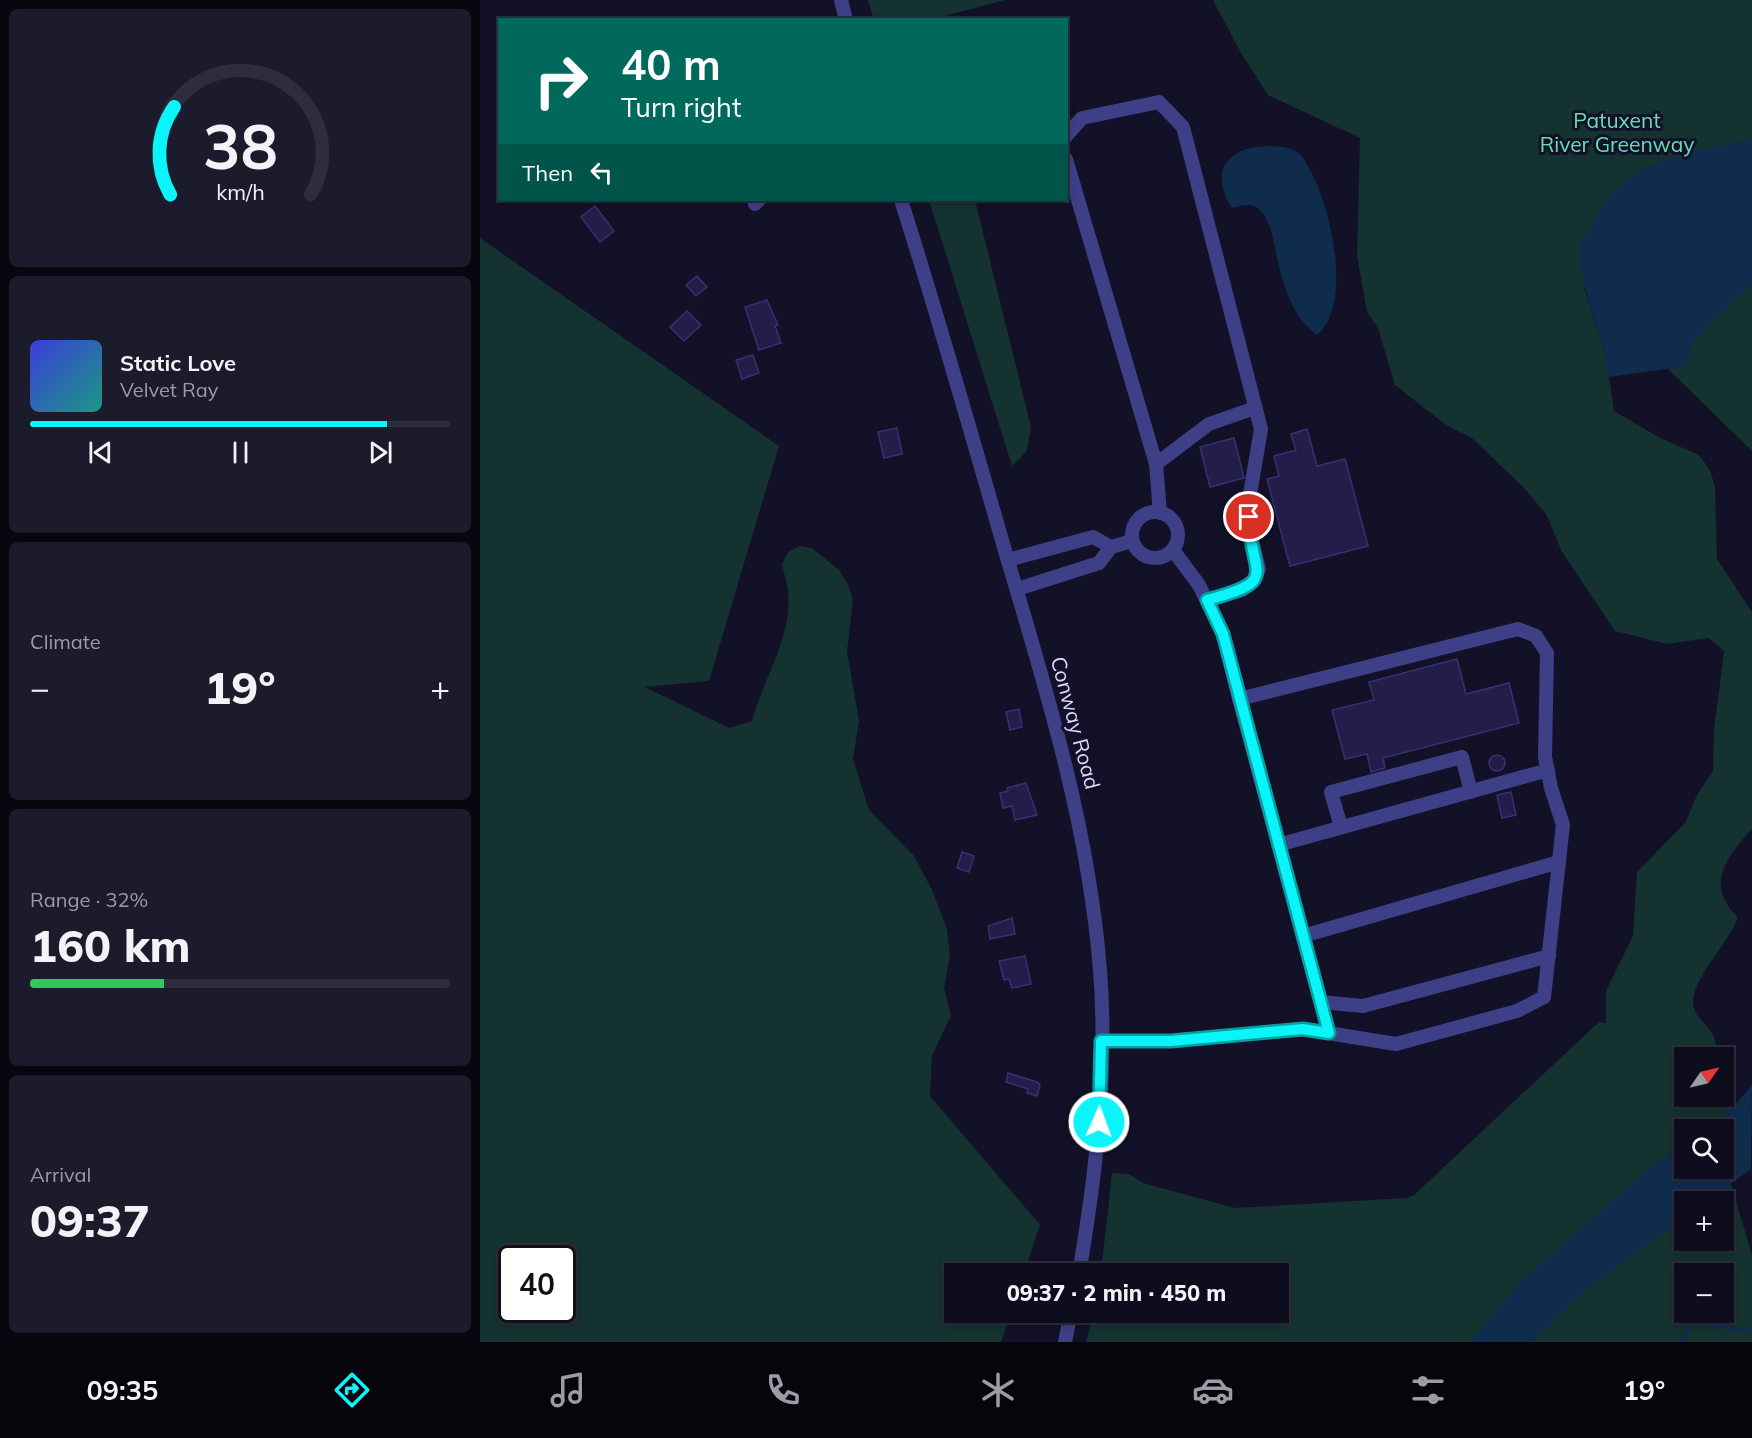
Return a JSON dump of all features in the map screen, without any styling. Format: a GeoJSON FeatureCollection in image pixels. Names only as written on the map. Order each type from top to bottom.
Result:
{"type":"FeatureCollection","features":[{"type":"Feature","properties":{"kind":"street"},"geometry":{"type":"LineString","coordinates":[[841,0],[846,18]]}},
{"type":"Feature","properties":{"kind":"street"},"geometry":{"type":"LineString","coordinates":[[1068,134],[1082,118],[1159,102],[1183,127],[1261,429],[1249,500],[1250,533],[1258,569],[1253,582],[1242,590],[1207,600]]}},
{"type":"Feature","properties":{"kind":"street"},"geometry":{"type":"LineString","coordinates":[[1068,166],[1156,464],[1160,513]]}},
{"type":"Feature","properties":{"kind":"street","name":"Conway Road"},"geometry":{"type":"LineString","coordinates":[[902,201],[1017,589],[1061,746],[1080,824],[1099,962],[1101,1041],[1099,1122],[1090,1206],[1081,1263]]}},
{"type":"Feature","properties":{"kind":"street"},"geometry":{"type":"LineString","coordinates":[[1156,464],[1209,424],[1256,408]]}},
{"type":"Feature","properties":{"kind":"street"},"geometry":{"type":"LineString","coordinates":[[1160,513],[1168,516],[1177,529],[1178,537],[1173,550],[1161,558],[1146,557],[1135,548],[1132,533],[1138,519],[1145,514],[1160,513]]}},
{"type":"Feature","properties":{"kind":"street"},"geometry":{"type":"LineString","coordinates":[[1008,560],[1093,537],[1111,547]]}},
{"type":"Feature","properties":{"kind":"street"},"geometry":{"type":"LineString","coordinates":[[1017,589],[1099,563],[1111,547],[1132,541]]}},
{"type":"Feature","properties":{"kind":"street"},"geometry":{"type":"LineString","coordinates":[[1173,550],[1199,585],[1223,634],[1329,1033]]}},
{"type":"Feature","properties":{"kind":"street"},"geometry":{"type":"LineString","coordinates":[[1101,1041],[1171,1041],[1303,1029],[1396,1044],[1517,1011],[1544,997],[1563,825],[1545,757],[1547,653],[1536,636],[1518,629],[1239,699]]}},
{"type":"Feature","properties":{"kind":"street"},"geometry":{"type":"LineString","coordinates":[[1341,827],[1331,792],[1462,757],[1471,792]]}},
{"type":"Feature","properties":{"kind":"street"},"geometry":{"type":"LineString","coordinates":[[1278,845],[1548,770]]}},
{"type":"Feature","properties":{"kind":"street"},"geometry":{"type":"LineString","coordinates":[[1303,936],[1559,862]]}},
{"type":"Feature","properties":{"kind":"street"},"geometry":{"type":"LineString","coordinates":[[1320,1002],[1363,1006],[1549,956]]}},
{"type":"Feature","properties":{"kind":"street"},"geometry":{"type":"LineString","coordinates":[[1065,1342],[1069,1323]]}},
{"type":"Feature","properties":{"kind":"green space"},"geometry":{"type":"Polygon","coordinates":[[[868,0],[1005,0],[948,15],[948,18],[873,18],[868,0]]]}},
{"type":"Feature","properties":{"kind":"green space","name":"Patuxent River Greenway"},"geometry":{"type":"Polygon","coordinates":[[[1213,0],[1752,0],[1752,451],[1584,287],[1607,362],[1614,411],[1660,438],[1699,455],[1710,470],[1715,487],[1717,559],[1752,612],[1752,829],[1734,850],[1723,872],[1721,883],[1722,894],[1738,917],[1703,975],[1693,998],[1695,1012],[1713,1035],[1717,1047],[1674,1047],[1674,1107],[1730,1107],[1731,1110],[1719,1119],[1674,1119],[1674,1179],[1729,1179],[1733,1191],[1674,1191],[1674,1251],[1734,1251],[1734,1195],[1752,1255],[1752,1342],[1086,1342],[1091,1323],[1289,1323],[1289,1263],[1102,1263],[1112,1173],[1129,1174],[1143,1183],[1235,1208],[1406,1198],[1414,1195],[1599,1022],[1606,1023],[1606,991],[1633,936],[1637,872],[1685,823],[1697,795],[1713,771],[1714,730],[1724,651],[1709,638],[1667,644],[1615,631],[1562,552],[1546,514],[1523,487],[1473,439],[1446,425],[1395,385],[1378,328],[1367,312],[1357,256],[1360,138],[1268,95],[1241,53],[1213,0]]]}},
{"type":"Feature","properties":{"kind":"green space"},"geometry":{"type":"Polygon","coordinates":[[[929,201],[975,201],[1031,427],[1027,451],[1012,466],[929,201]]]}},
{"type":"Feature","properties":{"kind":"green space"},"geometry":{"type":"Polygon","coordinates":[[[480,238],[779,446],[709,681],[645,687],[729,728],[752,721],[786,625],[788,592],[782,564],[788,552],[800,546],[812,548],[839,570],[848,584],[853,600],[847,651],[859,721],[853,759],[869,810],[914,856],[932,890],[947,929],[950,955],[944,988],[951,1015],[932,1056],[930,1096],[1040,1225],[1027,1263],[944,1263],[944,1323],[1008,1323],[1001,1342],[480,1342],[480,238]]]}},
{"type":"Feature","properties":{"kind":"water"},"geometry":{"type":"Polygon","coordinates":[[[1752,138],[1752,285],[1711,321],[1694,342],[1687,366],[1609,377],[1581,270],[1579,250],[1587,233],[1609,198],[1625,181],[1643,169],[1683,155],[1752,138]]]}},
{"type":"Feature","properties":{"kind":"water"},"geometry":{"type":"Polygon","coordinates":[[[1256,147],[1283,147],[1299,154],[1312,174],[1326,210],[1335,257],[1336,280],[1334,302],[1328,321],[1317,335],[1302,320],[1291,302],[1280,272],[1267,220],[1259,209],[1253,206],[1232,208],[1226,197],[1223,187],[1223,168],[1234,155],[1256,147]]]}},
{"type":"Feature","properties":{"kind":"water"},"geometry":{"type":"Polygon","coordinates":[[[1752,1085],[1751,1169],[1721,1191],[1674,1191],[1674,1225],[1588,1288],[1532,1342],[1470,1342],[1522,1280],[1652,1166],[1674,1150],[1674,1179],[1734,1179],[1734,1119],[1718,1119],[1734,1106],[1752,1085]]]}},
{"type":"Feature","properties":{"kind":"building"},"geometry":{"type":"Polygon","coordinates":[[[595,206],[614,231],[600,242],[581,217],[595,206]]]}},
{"type":"Feature","properties":{"kind":"building"},"geometry":{"type":"Polygon","coordinates":[[[697,276],[707,287],[696,296],[686,285],[697,276]]]}},
{"type":"Feature","properties":{"kind":"building"},"geometry":{"type":"Polygon","coordinates":[[[767,300],[778,325],[775,326],[781,343],[759,350],[745,307],[767,300]]]}},
{"type":"Feature","properties":{"kind":"building"},"geometry":{"type":"Polygon","coordinates":[[[687,311],[701,325],[684,341],[670,327],[687,311]]]}},
{"type":"Feature","properties":{"kind":"building"},"geometry":{"type":"Polygon","coordinates":[[[753,355],[759,373],[742,379],[736,360],[753,355]]]}},
{"type":"Feature","properties":{"kind":"building"},"geometry":{"type":"Polygon","coordinates":[[[897,428],[902,454],[884,458],[878,432],[897,428]]]}},
{"type":"Feature","properties":{"kind":"building"},"geometry":{"type":"Polygon","coordinates":[[[1307,429],[1317,466],[1345,459],[1368,546],[1290,566],[1267,479],[1279,476],[1274,456],[1296,450],[1291,434],[1307,429]]]}},
{"type":"Feature","properties":{"kind":"building"},"geometry":{"type":"Polygon","coordinates":[[[1234,438],[1244,478],[1210,487],[1200,447],[1234,438]]]}},
{"type":"Feature","properties":{"kind":"building"},"geometry":{"type":"Polygon","coordinates":[[[1457,659],[1466,694],[1509,683],[1519,723],[1383,758],[1385,768],[1371,772],[1367,754],[1345,759],[1332,710],[1374,700],[1369,682],[1457,659]]]}},
{"type":"Feature","properties":{"kind":"building"},"geometry":{"type":"Polygon","coordinates":[[[1019,709],[1022,727],[1010,730],[1006,712],[1019,709]]]}},
{"type":"Feature","properties":{"kind":"building"},"geometry":{"type":"Polygon","coordinates":[[[1497,755],[1505,763],[1497,771],[1489,763],[1497,755]]]}},
{"type":"Feature","properties":{"kind":"building"},"geometry":{"type":"Polygon","coordinates":[[[1026,783],[1037,815],[1015,820],[1012,806],[1003,808],[1000,793],[1008,791],[1007,788],[1026,783]]]}},
{"type":"Feature","properties":{"kind":"building"},"geometry":{"type":"Polygon","coordinates":[[[1511,792],[1516,815],[1502,818],[1497,795],[1511,792]]]}},
{"type":"Feature","properties":{"kind":"building"},"geometry":{"type":"Polygon","coordinates":[[[962,852],[974,856],[969,872],[957,868],[962,852]]]}},
{"type":"Feature","properties":{"kind":"building"},"geometry":{"type":"Polygon","coordinates":[[[1012,918],[1015,934],[990,939],[988,926],[1012,918]]]}},
{"type":"Feature","properties":{"kind":"building"},"geometry":{"type":"Polygon","coordinates":[[[1025,956],[1031,984],[1012,988],[1009,979],[1004,980],[999,961],[1025,956]]]}},
{"type":"Feature","properties":{"kind":"building"},"geometry":{"type":"Polygon","coordinates":[[[1008,1073],[1037,1082],[1040,1085],[1037,1096],[1027,1093],[1028,1089],[1006,1082],[1008,1073]]]}},
{"type":"Feature","properties":{"kind":"waterway"},"geometry":{"type":"LineString","coordinates":[[1682,1342],[1692,1324],[1698,1323],[1752,1331]]}},
{"type":"Feature","properties":{"kind":"route"},"geometry":{"type":"LineString","coordinates":[[1099,1122],[1101,1041],[1171,1041],[1303,1029],[1329,1033],[1223,634],[1207,600],[1242,590],[1253,582],[1258,569],[1249,517]]}}]}
